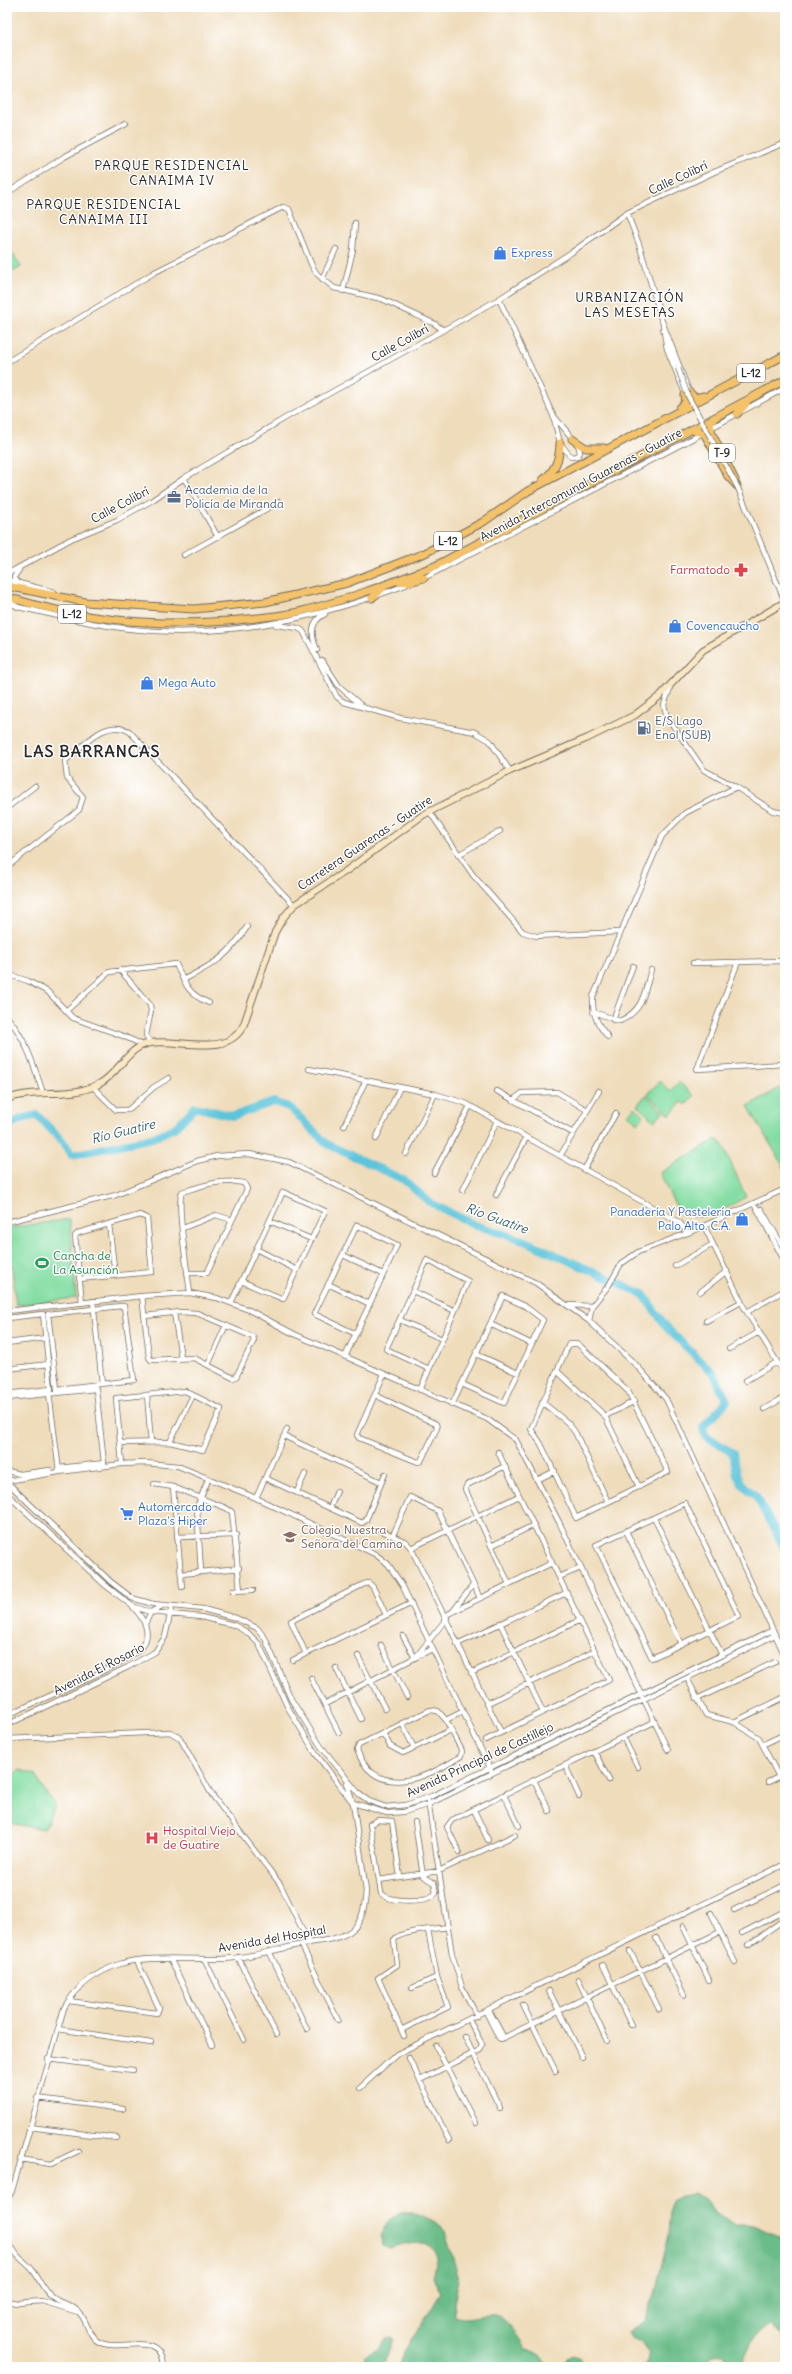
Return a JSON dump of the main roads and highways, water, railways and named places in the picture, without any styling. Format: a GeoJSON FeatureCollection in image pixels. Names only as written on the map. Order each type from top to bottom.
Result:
{"type":"FeatureCollection","features":[{"type":"Feature","properties":{"kind":"highway","name":"Avenida Intercomunal Guarenas - Guatire"},"geometry":{"type":"LineString","coordinates":[[7,586],[62,598],[124,606],[194,609],[258,603],[302,595],[347,583],[426,553],[483,522],[528,491],[785,355]]}},
{"type":"Feature","properties":{"kind":"highway","name":"Avenida Intercomunal Guarenas - Guatire"},"geometry":{"type":"LineString","coordinates":[[7,597],[65,613],[112,620],[172,624],[277,616],[331,603],[435,566],[688,433],[785,380]]}},
{"type":"Feature","properties":{"kind":"highway"},"geometry":{"type":"LineString","coordinates":[[670,416],[686,402],[688,394],[698,398],[717,391]]}},
{"type":"Feature","properties":{"kind":"highway"},"geometry":{"type":"LineString","coordinates":[[737,414],[750,399]]}},
{"type":"Feature","properties":{"kind":"highway","name":"T-9"},"geometry":{"type":"LineString","coordinates":[[714,419],[710,423],[707,431],[738,488]]}},
{"type":"Feature","properties":{"kind":"highway"},"geometry":{"type":"LineString","coordinates":[[688,433],[697,430],[707,431]]}},
{"type":"Feature","properties":{"kind":"highway"},"geometry":{"type":"LineString","coordinates":[[572,439],[580,445],[593,450],[616,445]]}},
{"type":"Feature","properties":{"kind":"highway"},"geometry":{"type":"LineString","coordinates":[[528,491],[551,472],[558,460],[560,444]]}},
{"type":"Feature","properties":{"kind":"highway"},"geometry":{"type":"LineString","coordinates":[[395,581],[409,582],[424,578]]}},
{"type":"Feature","properties":{"kind":"highway"},"geometry":{"type":"LineString","coordinates":[[372,598],[387,584]]}},
{"type":"Feature","properties":{"kind":"main road","name":"Carretera Guarenas - Guatire"},"geometry":{"type":"LineString","coordinates":[[7,1099],[43,1093],[77,1091],[93,1087],[105,1081],[132,1052],[143,1045],[150,1043],[213,1044],[226,1042],[237,1037],[244,1024],[275,932],[282,918],[294,905],[346,872],[429,812],[510,771],[623,722],[648,706],[703,650],[715,641],[785,602]]}},
{"type":"Feature","properties":{"kind":"waterway","name":"Río Guatire"},"geometry":{"type":"LineString","coordinates":[[7,1126],[21,1119],[37,1115],[65,1144],[72,1155],[152,1138],[176,1127],[195,1107],[233,1116],[274,1102],[289,1107],[327,1144],[404,1180],[429,1202],[475,1225],[523,1240],[643,1294],[667,1328],[714,1374],[727,1401],[703,1427],[705,1436],[733,1453],[737,1475],[742,1484],[756,1496],[785,1549]]}},
{"type":"Feature","properties":{"kind":"place","name":"Express"},"geometry":{"type":"Point","coordinates":[500,253]}},
{"type":"Feature","properties":{"kind":"place","name":"Academia de la Policía de Miranda"},"geometry":{"type":"Point","coordinates":[174,497]}},
{"type":"Feature","properties":{"kind":"place","name":"Farmatodo"},"geometry":{"type":"Point","coordinates":[741,570]}},
{"type":"Feature","properties":{"kind":"place","name":"Covencaucho"},"geometry":{"type":"Point","coordinates":[675,626]}},
{"type":"Feature","properties":{"kind":"place","name":"Mega Auto"},"geometry":{"type":"Point","coordinates":[147,683]}},
{"type":"Feature","properties":{"kind":"place","name":"E/S Lago Enol (SUB)"},"geometry":{"type":"Point","coordinates":[644,728]}},
{"type":"Feature","properties":{"kind":"place","name":"Panadería Y Pastelería Palo Alto. C.A."},"geometry":{"type":"Point","coordinates":[742,1219]}},
{"type":"Feature","properties":{"kind":"place","name":"Cancha de La Asunción"},"geometry":{"type":"Point","coordinates":[42,1263]}},
{"type":"Feature","properties":{"kind":"place","name":"Automercado Plaza's Hiper"},"geometry":{"type":"Point","coordinates":[127,1514]}},
{"type":"Feature","properties":{"kind":"place","name":"Colegio Nuestra Señora del Camino"},"geometry":{"type":"Point","coordinates":[290,1537]}},
{"type":"Feature","properties":{"kind":"place","name":"Hospital Viejo de Guatire"},"geometry":{"type":"Point","coordinates":[152,1838]}},
{"type":"Feature","properties":{"kind":"district","name":"PARQUE RESIDENCIAL CANAIMA IV"},"geometry":{"type":"Point","coordinates":[172,172]}},
{"type":"Feature","properties":{"kind":"district","name":"PARQUE RESIDENCIAL CANAIMA III"},"geometry":{"type":"Point","coordinates":[104,212]}},
{"type":"Feature","properties":{"kind":"district","name":"URBANIZACIÓN LAS MESETAS"},"geometry":{"type":"Point","coordinates":[630,304]}},
{"type":"Feature","properties":{"kind":"district","name":"LAS BARRANCAS"},"geometry":{"type":"Point","coordinates":[92,751]}}]}
